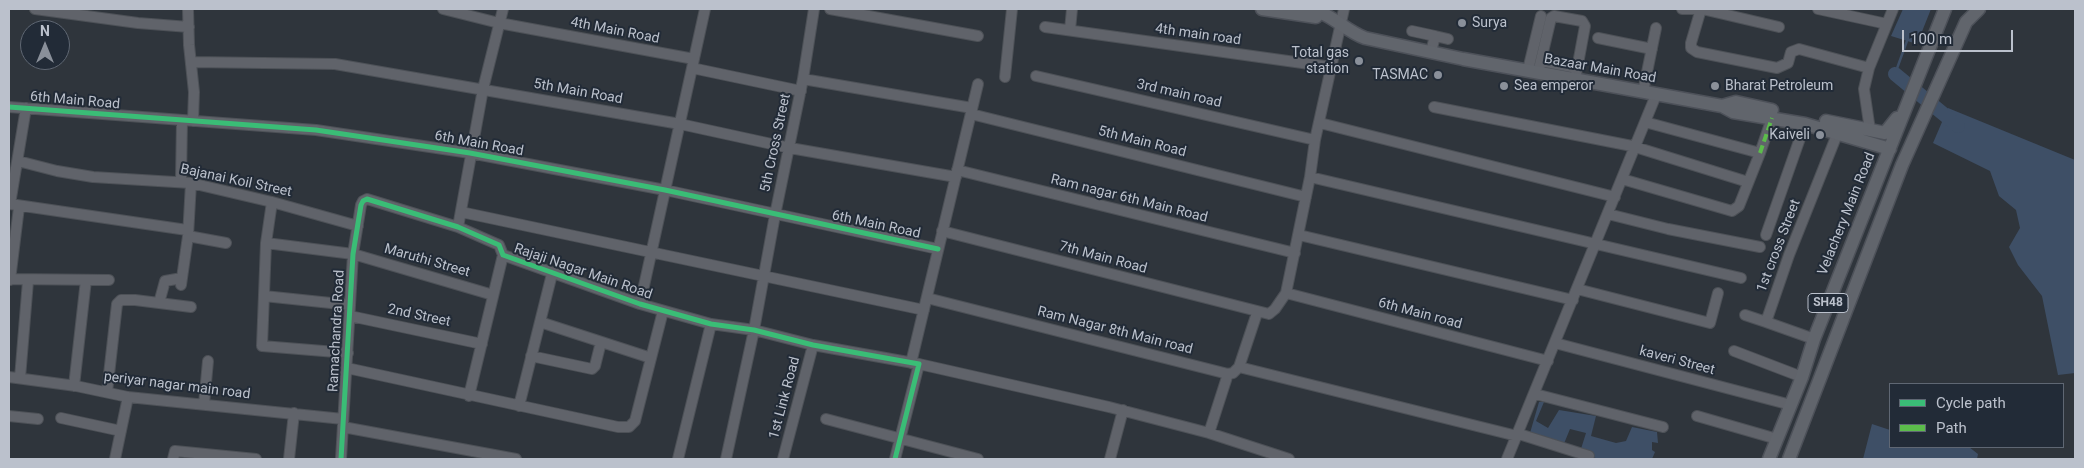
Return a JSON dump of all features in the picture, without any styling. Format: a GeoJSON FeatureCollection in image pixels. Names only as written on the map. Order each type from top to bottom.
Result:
{"type":"FeatureCollection","features":[{"type":"Feature","properties":{"kind":"main road"},"geometry":{"type":"LineString","coordinates":[[1262,9],[1312,16],[1338,24]]}},
{"type":"Feature","properties":{"kind":"main road","name":"Bazaar Main Road"},"geometry":{"type":"LineString","coordinates":[[1309,9],[1332,16],[1338,24],[1351,33],[1365,38],[1431,52],[1576,74],[1649,94],[1722,106],[1733,112],[1805,124],[1890,148]]}},
{"type":"Feature","properties":{"kind":"main road","name":"Velachery Main Road"},"geometry":{"type":"LineString","coordinates":[[1769,459],[1802,377],[1814,339],[1945,9]]}},
{"type":"Feature","properties":{"kind":"main road","name":"SH48"},"geometry":{"type":"LineString","coordinates":[[1789,459],[1902,165],[1932,93],[1966,22],[1967,9]]}},
{"type":"Feature","properties":{"kind":"main road"},"geometry":{"type":"LineString","coordinates":[[1966,22],[1979,9]]}},
{"type":"Feature","properties":{"kind":"main road"},"geometry":{"type":"LineString","coordinates":[[1722,106],[1736,102],[1885,133],[1894,121],[1902,117]]}},
{"type":"Feature","properties":{"kind":"street"},"geometry":{"type":"LineString","coordinates":[[35,9],[138,23],[190,27]]}},
{"type":"Feature","properties":{"kind":"street"},"geometry":{"type":"LineString","coordinates":[[188,9],[189,45],[194,92],[193,121]]}},
{"type":"Feature","properties":{"kind":"street","name":"4th Main Road"},"geometry":{"type":"LineString","coordinates":[[444,9],[499,23],[693,64],[801,91]]}},
{"type":"Feature","properties":{"kind":"street"},"geometry":{"type":"LineString","coordinates":[[458,227],[470,153],[502,9]]}},
{"type":"Feature","properties":{"kind":"street"},"geometry":{"type":"LineString","coordinates":[[640,304],[705,9]]}},
{"type":"Feature","properties":{"kind":"street","name":"5th Cross Street"},"geometry":{"type":"LineString","coordinates":[[726,459],[790,148],[814,9]]}},
{"type":"Feature","properties":{"kind":"street"},"geometry":{"type":"LineString","coordinates":[[830,9],[978,36]]}},
{"type":"Feature","properties":{"kind":"street"},"geometry":{"type":"LineString","coordinates":[[1005,77],[1012,9]]}},
{"type":"Feature","properties":{"kind":"street"},"geometry":{"type":"LineString","coordinates":[[1065,30],[1072,9]]}},
{"type":"Feature","properties":{"kind":"street"},"geometry":{"type":"LineString","coordinates":[[1209,432],[1228,374],[1233,373],[1239,367],[1257,312],[1271,313],[1286,293],[1299,235],[1315,140],[1320,123],[1338,24],[1344,9]]}},
{"type":"Feature","properties":{"kind":"street"},"geometry":{"type":"LineString","coordinates":[[1682,9],[1695,9]]}},
{"type":"Feature","properties":{"kind":"street"},"geometry":{"type":"LineString","coordinates":[[1779,27],[1702,9],[1691,48],[1697,52],[1777,68],[1788,63],[1791,52],[1799,50],[1869,68]]}},
{"type":"Feature","properties":{"kind":"street"},"geometry":{"type":"LineString","coordinates":[[1818,9],[1887,24]]}},
{"type":"Feature","properties":{"kind":"street"},"geometry":{"type":"LineString","coordinates":[[1870,130],[1864,89],[1869,68],[1893,9]]}},
{"type":"Feature","properties":{"kind":"street"},"geometry":{"type":"LineString","coordinates":[[1535,69],[1554,16],[1582,22],[1585,26],[1576,74]]}},
{"type":"Feature","properties":{"kind":"street"},"geometry":{"type":"LineString","coordinates":[[1535,69],[1543,17]]}},
{"type":"Feature","properties":{"kind":"street","name":"4th main road"},"geometry":{"type":"LineString","coordinates":[[1045,26],[1331,67]]}},
{"type":"Feature","properties":{"kind":"street"},"geometry":{"type":"LineString","coordinates":[[1507,459],[1645,122],[1652,49],[1656,28]]}},
{"type":"Feature","properties":{"kind":"street"},"geometry":{"type":"LineString","coordinates":[[1412,31],[1448,39]]}},
{"type":"Feature","properties":{"kind":"street"},"geometry":{"type":"LineString","coordinates":[[1431,52],[1435,36]]}},
{"type":"Feature","properties":{"kind":"street"},"geometry":{"type":"LineString","coordinates":[[1598,38],[1652,49]]}},
{"type":"Feature","properties":{"kind":"street","name":"5th Main Road"},"geometry":{"type":"LineString","coordinates":[[192,62],[335,64],[680,124],[790,148],[956,174]]}},
{"type":"Feature","properties":{"kind":"street","name":"3rd main road"},"geometry":{"type":"LineString","coordinates":[[1036,76],[1315,140]]}},
{"type":"Feature","properties":{"kind":"street","name":"5th Main Road"},"geometry":{"type":"LineString","coordinates":[[803,79],[971,111],[1306,197]]}},
{"type":"Feature","properties":{"kind":"street"},"geometry":{"type":"LineString","coordinates":[[895,459],[901,438],[924,310],[978,84]]}},
{"type":"Feature","properties":{"kind":"street","name":"6th Main Road"},"geometry":{"type":"LineString","coordinates":[[9,107],[316,130],[470,153],[665,190],[938,249]]}},
{"type":"Feature","properties":{"kind":"street"},"geometry":{"type":"LineString","coordinates":[[1434,107],[1635,146],[1748,182]]}},
{"type":"Feature","properties":{"kind":"street"},"geometry":{"type":"LineString","coordinates":[[26,108],[18,161],[12,173],[9,280],[109,280]]}},
{"type":"Feature","properties":{"kind":"street"},"geometry":{"type":"LineString","coordinates":[[1622,179],[1732,210],[1739,206],[1772,118]]}},
{"type":"Feature","properties":{"kind":"street"},"geometry":{"type":"LineString","coordinates":[[159,302],[165,281],[181,281],[188,233],[182,120]]}},
{"type":"Feature","properties":{"kind":"street"},"geometry":{"type":"LineString","coordinates":[[1645,122],[1760,153]]}},
{"type":"Feature","properties":{"kind":"street"},"geometry":{"type":"LineString","coordinates":[[1320,123],[1615,197]]}},
{"type":"Feature","properties":{"kind":"street"},"geometry":{"type":"LineString","coordinates":[[1766,235],[1805,124]]}},
{"type":"Feature","properties":{"kind":"street","name":"1st cross Street"},"geometry":{"type":"LineString","coordinates":[[1766,322],[1788,255],[1838,132]]}},
{"type":"Feature","properties":{"kind":"street","name":"Bajanai Koil Street"},"geometry":{"type":"LineString","coordinates":[[18,161],[57,171],[93,177],[186,182],[272,202],[358,226]]}},
{"type":"Feature","properties":{"kind":"street","name":"Ram nagar 6th Main Road"},"geometry":{"type":"LineString","coordinates":[[956,174],[1295,253]]}},
{"type":"Feature","properties":{"kind":"street"},"geometry":{"type":"LineString","coordinates":[[1310,177],[1740,278]]}},
{"type":"Feature","properties":{"kind":"street","name":"Rajaji Nagar Main Road"},"geometry":{"type":"LineString","coordinates":[[361,205],[367,199],[458,227],[499,246],[502,255],[552,274],[663,311],[711,324],[754,330],[813,345],[915,364],[1123,410],[1209,432],[1289,459]]}},
{"type":"Feature","properties":{"kind":"street"},"geometry":{"type":"LineString","coordinates":[[272,202],[266,243],[262,346],[348,353]]}},
{"type":"Feature","properties":{"kind":"street"},"geometry":{"type":"LineString","coordinates":[[12,205],[188,233],[226,243]]}},
{"type":"Feature","properties":{"kind":"street","name":"Ramachandra Road"},"geometry":{"type":"LineString","coordinates":[[341,459],[353,254],[361,205]]}},
{"type":"Feature","properties":{"kind":"street"},"geometry":{"type":"LineString","coordinates":[[461,212],[924,310]]}},
{"type":"Feature","properties":{"kind":"street"},"geometry":{"type":"LineString","coordinates":[[1608,214],[1760,247]]}},
{"type":"Feature","properties":{"kind":"street","name":"7th Main Road"},"geometry":{"type":"LineString","coordinates":[[942,231],[1257,312]]}},
{"type":"Feature","properties":{"kind":"street"},"geometry":{"type":"LineString","coordinates":[[1299,235],[1573,300]]}},
{"type":"Feature","properties":{"kind":"street","name":"Maruthi Street"},"geometry":{"type":"LineString","coordinates":[[266,243],[353,254],[493,295]]}},
{"type":"Feature","properties":{"kind":"street"},"geometry":{"type":"LineString","coordinates":[[470,396],[502,255]]}},
{"type":"Feature","properties":{"kind":"street"},"geometry":{"type":"LineString","coordinates":[[519,406],[552,274]]}},
{"type":"Feature","properties":{"kind":"street"},"geometry":{"type":"LineString","coordinates":[[20,378],[28,280]]}},
{"type":"Feature","properties":{"kind":"street"},"geometry":{"type":"LineString","coordinates":[[74,386],[86,280]]}},
{"type":"Feature","properties":{"kind":"street"},"geometry":{"type":"LineString","coordinates":[[1577,289],[1710,324],[1718,293]]}},
{"type":"Feature","properties":{"kind":"street","name":"6th Main road"},"geometry":{"type":"LineString","coordinates":[[1286,293],[1548,361]]}},
{"type":"Feature","properties":{"kind":"street"},"geometry":{"type":"LineString","coordinates":[[264,296],[350,305]]}},
{"type":"Feature","properties":{"kind":"street","name":"Ram Nagar 8th Main road"},"geometry":{"type":"LineString","coordinates":[[927,298],[1228,374]]}},
{"type":"Feature","properties":{"kind":"street"},"geometry":{"type":"LineString","coordinates":[[106,392],[117,304],[125,299],[191,307]]}},
{"type":"Feature","properties":{"kind":"street"},"geometry":{"type":"LineString","coordinates":[[347,368],[618,427],[629,427],[635,421],[663,311]]}},
{"type":"Feature","properties":{"kind":"street"},"geometry":{"type":"LineString","coordinates":[[1745,315],[1814,339]]}},
{"type":"Feature","properties":{"kind":"street","name":"2nd Street"},"geometry":{"type":"LineString","coordinates":[[350,316],[482,344]]}},
{"type":"Feature","properties":{"kind":"street"},"geometry":{"type":"LineString","coordinates":[[540,322],[650,358]]}},
{"type":"Feature","properties":{"kind":"street"},"geometry":{"type":"LineString","coordinates":[[678,459],[711,324]]}},
{"type":"Feature","properties":{"kind":"street"},"geometry":{"type":"LineString","coordinates":[[531,356],[592,369],[596,366],[601,342]]}},
{"type":"Feature","properties":{"kind":"street","name":"kaveri Street"},"geometry":{"type":"LineString","coordinates":[[1555,343],[1791,406]]}},
{"type":"Feature","properties":{"kind":"street","name":"1st Link Road"},"geometry":{"type":"LineString","coordinates":[[783,459],[813,345]]}},
{"type":"Feature","properties":{"kind":"street"},"geometry":{"type":"LineString","coordinates":[[1734,351],[1802,377]]}},
{"type":"Feature","properties":{"kind":"street"},"geometry":{"type":"LineString","coordinates":[[204,404],[208,361]]}},
{"type":"Feature","properties":{"kind":"street"},"geometry":{"type":"LineString","coordinates":[[1239,367],[1518,435],[1589,456]]}},
{"type":"Feature","properties":{"kind":"street","name":"periyar nagar main road"},"geometry":{"type":"LineString","coordinates":[[9,377],[74,386],[128,397],[294,413],[509,459]]}},
{"type":"Feature","properties":{"kind":"street"},"geometry":{"type":"LineString","coordinates":[[1535,394],[1663,427]]}},
{"type":"Feature","properties":{"kind":"street"},"geometry":{"type":"LineString","coordinates":[[114,459],[128,397]]}},
{"type":"Feature","properties":{"kind":"street"},"geometry":{"type":"LineString","coordinates":[[1110,459],[1123,410]]}},
{"type":"Feature","properties":{"kind":"street"},"geometry":{"type":"LineString","coordinates":[[289,459],[294,413]]}},
{"type":"Feature","properties":{"kind":"street"},"geometry":{"type":"LineString","coordinates":[[9,416],[38,419]]}},
{"type":"Feature","properties":{"kind":"street"},"geometry":{"type":"LineString","coordinates":[[1697,416],[1778,439]]}},
{"type":"Feature","properties":{"kind":"street"},"geometry":{"type":"LineString","coordinates":[[60,418],[121,431]]}},
{"type":"Feature","properties":{"kind":"street"},"geometry":{"type":"LineString","coordinates":[[826,420],[978,459]]}},
{"type":"Feature","properties":{"kind":"street"},"geometry":{"type":"LineString","coordinates":[[174,459],[175,451],[221,458],[256,459]]}},
{"type":"Feature","properties":{"kind":"water"},"geometry":{"type":"Polygon","coordinates":[[[1903,9],[1931,9],[1917,44],[1891,36],[1903,9]]]}},
{"type":"Feature","properties":{"kind":"water"},"geometry":{"type":"Polygon","coordinates":[[[1948,108],[2075,160],[2075,373],[2058,375],[2042,296],[2018,265],[2009,247],[2020,228],[2016,210],[1999,196],[1990,171],[1933,143],[1948,108]]]}},
{"type":"Feature","properties":{"kind":"water"},"geometry":{"type":"Polygon","coordinates":[[[1539,402],[1544,402],[1536,421],[1548,428],[1559,410],[1596,416],[1591,436],[1616,443],[1626,441],[1632,427],[1657,432],[1658,443],[1652,442],[1652,450],[1655,452],[1652,459],[1598,459],[1580,452],[1586,433],[1570,429],[1563,446],[1530,433],[1539,402]]]}},
{"type":"Feature","properties":{"kind":"water"},"geometry":{"type":"Polygon","coordinates":[[[1872,424],[1889,430],[1889,448],[1970,448],[1978,454],[1977,459],[1863,459],[1872,424]]]}},
{"type":"Feature","properties":{"kind":"waterway"},"geometry":{"type":"LineString","coordinates":[[1895,74],[1908,38]]}},
{"type":"Feature","properties":{"kind":"waterway"},"geometry":{"type":"LineString","coordinates":[[1895,74],[1958,126]]}},
{"type":"Feature","properties":{"kind":"marked path"},"geometry":{"type":"LineString","coordinates":[[1760,153],[1772,118]]}},
{"type":"Feature","properties":{"kind":"cycle path"},"geometry":{"type":"LineString","coordinates":[[9,107],[316,130],[470,153],[665,190],[938,249]]}},
{"type":"Feature","properties":{"kind":"cycle path"},"geometry":{"type":"LineString","coordinates":[[341,459],[353,254],[361,205],[367,199],[458,227],[499,245],[503,255],[640,304],[711,324],[754,330],[813,345],[919,364],[895,459]]}},
{"type":"Feature","properties":{"kind":"place","name":"Surya"},"geometry":{"type":"Point","coordinates":[1462,23]}},
{"type":"Feature","properties":{"kind":"place","name":"Total gas station"},"geometry":{"type":"Point","coordinates":[1359,61]}},
{"type":"Feature","properties":{"kind":"place","name":"TASMAC"},"geometry":{"type":"Point","coordinates":[1438,75]}},
{"type":"Feature","properties":{"kind":"place","name":"Sea emperor"},"geometry":{"type":"Point","coordinates":[1504,86]}},
{"type":"Feature","properties":{"kind":"place","name":"Bharat Petroleum"},"geometry":{"type":"Point","coordinates":[1715,86]}},
{"type":"Feature","properties":{"kind":"place","name":"Kaiveli"},"geometry":{"type":"Point","coordinates":[1820,135]}}]}
